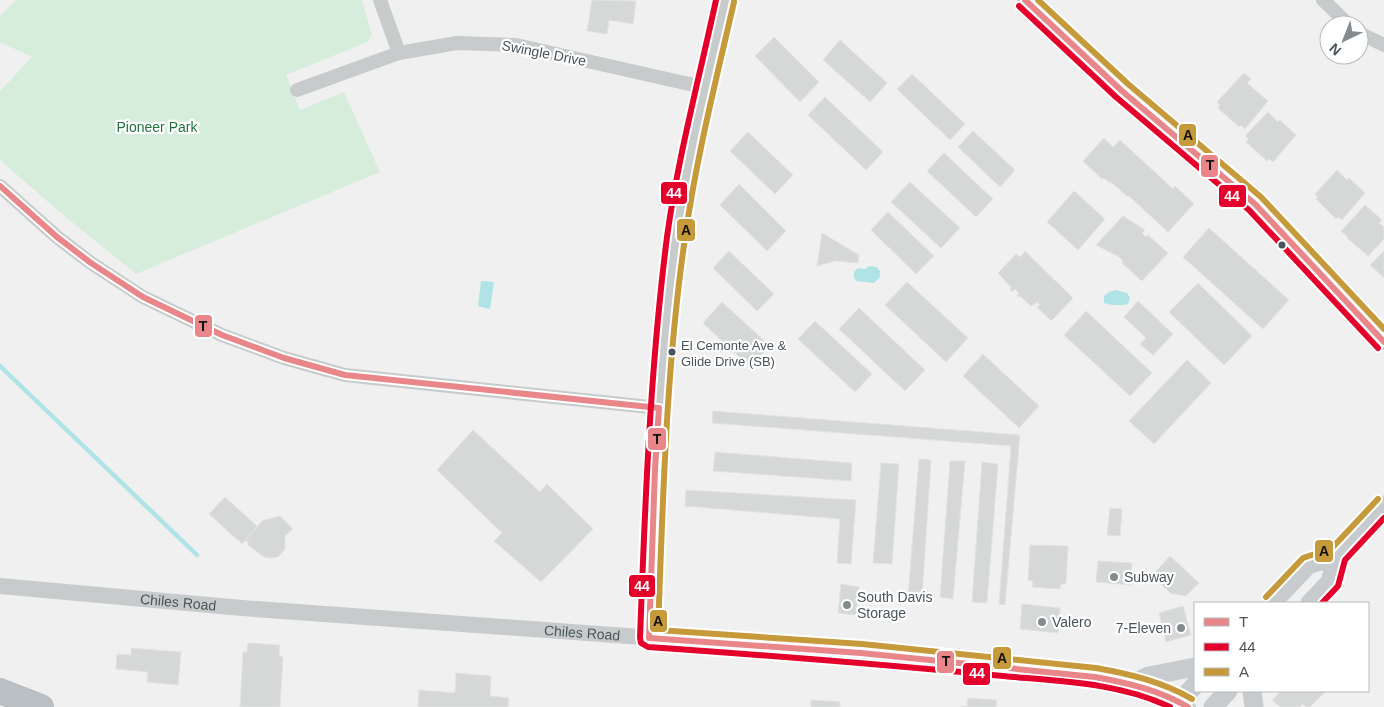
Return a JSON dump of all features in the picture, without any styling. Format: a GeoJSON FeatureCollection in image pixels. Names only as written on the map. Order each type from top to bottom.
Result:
{"type":"FeatureCollection","features":[{"type":"Feature","properties":{"kind":"highway"},"geometry":{"type":"LineString","coordinates":[[0,690],[41,707]]}},
{"type":"Feature","properties":{"kind":"main road"},"geometry":{"type":"LineString","coordinates":[[1311,602],[1330,582],[1337,556],[1384,505]]}},
{"type":"Feature","properties":{"kind":"main road"},"geometry":{"type":"LineString","coordinates":[[1273,602],[1308,565],[1337,556]]}},
{"type":"Feature","properties":{"kind":"main road"},"geometry":{"type":"LineString","coordinates":[[1131,684],[1148,676],[1194,667]]}},
{"type":"Feature","properties":{"kind":"main road"},"geometry":{"type":"LineString","coordinates":[[1181,705],[1194,686]]}},
{"type":"Feature","properties":{"kind":"main road"},"geometry":{"type":"LineString","coordinates":[[1213,707],[1227,692]]}},
{"type":"Feature","properties":{"kind":"main road"},"geometry":{"type":"LineString","coordinates":[[1252,692],[1254,707]]}},
{"type":"Feature","properties":{"kind":"street"},"geometry":{"type":"LineString","coordinates":[[380,0],[399,53]]}},
{"type":"Feature","properties":{"kind":"street"},"geometry":{"type":"LineString","coordinates":[[649,638],[655,469],[676,239],[684,188],[725,0]]}},
{"type":"Feature","properties":{"kind":"street"},"geometry":{"type":"LineString","coordinates":[[1025,0],[1122,91],[1255,204],[1384,342]]}},
{"type":"Feature","properties":{"kind":"street"},"geometry":{"type":"LineString","coordinates":[[1323,0],[1339,15]]}},
{"type":"Feature","properties":{"kind":"street"},"geometry":{"type":"LineString","coordinates":[[1369,38],[1384,45]]}},
{"type":"Feature","properties":{"kind":"street","name":"Swingle Drive"},"geometry":{"type":"LineString","coordinates":[[296,90],[399,53],[457,43],[516,45],[706,88]]}},
{"type":"Feature","properties":{"kind":"street"},"geometry":{"type":"LineString","coordinates":[[0,186],[57,237],[91,263],[143,297],[222,336],[284,358],[345,375],[660,408]]}},
{"type":"Feature","properties":{"kind":"street","name":"Chiles Road"},"geometry":{"type":"LineString","coordinates":[[0,586],[242,608],[861,653],[1095,676],[1131,684],[1181,705]]}},
{"type":"Feature","properties":{"kind":"green space","name":"Pioneer Park"},"geometry":{"type":"Polygon","coordinates":[[[16,0],[362,0],[372,35],[367,42],[286,75],[300,110],[344,92],[380,172],[136,274],[56,209],[0,160],[0,91],[32,57],[0,42],[0,16],[16,0]]]}},
{"type":"Feature","properties":{"kind":"water"},"geometry":{"type":"Polygon","coordinates":[[[869,266],[877,267],[880,271],[880,277],[874,283],[856,281],[854,272],[858,268],[865,269],[869,266]]]}},
{"type":"Feature","properties":{"kind":"water"},"geometry":{"type":"Polygon","coordinates":[[[481,281],[494,282],[490,309],[478,306],[481,281]]]}},
{"type":"Feature","properties":{"kind":"water"},"geometry":{"type":"Polygon","coordinates":[[[1116,290],[1127,293],[1130,298],[1128,304],[1104,303],[1104,296],[1116,290]]]}},
{"type":"Feature","properties":{"kind":"building"},"geometry":{"type":"Polygon","coordinates":[[[592,0],[636,1],[633,24],[609,20],[607,34],[587,31],[592,0]]]}},
{"type":"Feature","properties":{"kind":"building"},"geometry":{"type":"Polygon","coordinates":[[[774,37],[819,82],[800,102],[755,56],[774,37]]]}},
{"type":"Feature","properties":{"kind":"building"},"geometry":{"type":"Polygon","coordinates":[[[840,40],[887,83],[870,102],[823,60],[840,40]]]}},
{"type":"Feature","properties":{"kind":"building"},"geometry":{"type":"Polygon","coordinates":[[[1244,73],[1251,79],[1247,83],[1268,101],[1245,129],[1241,125],[1239,127],[1218,108],[1220,105],[1217,102],[1244,73]]]}},
{"type":"Feature","properties":{"kind":"building"},"geometry":{"type":"Polygon","coordinates":[[[912,74],[965,124],[950,140],[897,89],[912,74]]]}},
{"type":"Feature","properties":{"kind":"building"},"geometry":{"type":"Polygon","coordinates":[[[825,97],[883,152],[866,170],[808,115],[825,97]]]}},
{"type":"Feature","properties":{"kind":"building"},"geometry":{"type":"Polygon","coordinates":[[[1268,112],[1296,135],[1273,162],[1269,159],[1267,161],[1246,142],[1249,139],[1245,136],[1268,112]]]}},
{"type":"Feature","properties":{"kind":"building"},"geometry":{"type":"Polygon","coordinates":[[[973,131],[1015,170],[1000,187],[958,147],[973,131]]]}},
{"type":"Feature","properties":{"kind":"building"},"geometry":{"type":"Polygon","coordinates":[[[748,132],[793,175],[775,194],[730,151],[748,132]]]}},
{"type":"Feature","properties":{"kind":"building"},"geometry":{"type":"Polygon","coordinates":[[[1104,138],[1113,147],[1120,140],[1173,189],[1175,186],[1194,204],[1168,232],[1129,196],[1111,182],[1104,178],[1102,179],[1083,161],[1104,138]]]}},
{"type":"Feature","properties":{"kind":"building"},"geometry":{"type":"Polygon","coordinates":[[[944,153],[993,199],[976,217],[927,171],[944,153]]]}},
{"type":"Feature","properties":{"kind":"building"},"geometry":{"type":"Polygon","coordinates":[[[1337,170],[1365,193],[1342,220],[1338,217],[1336,219],[1316,199],[1318,197],[1315,194],[1337,170]]]}},
{"type":"Feature","properties":{"kind":"building"},"geometry":{"type":"Polygon","coordinates":[[[910,182],[960,228],[941,248],[891,202],[910,182]]]}},
{"type":"Feature","properties":{"kind":"building"},"geometry":{"type":"Polygon","coordinates":[[[739,184],[786,231],[767,251],[720,205],[739,184]]]}},
{"type":"Feature","properties":{"kind":"building"},"geometry":{"type":"Polygon","coordinates":[[[1074,191],[1105,219],[1078,250],[1047,222],[1074,191]]]}},
{"type":"Feature","properties":{"kind":"building"},"geometry":{"type":"Polygon","coordinates":[[[1365,205],[1382,220],[1379,223],[1384,227],[1384,239],[1368,256],[1341,231],[1365,205]]]}},
{"type":"Feature","properties":{"kind":"building"},"geometry":{"type":"Polygon","coordinates":[[[888,212],[934,256],[916,274],[871,230],[888,212]]]}},
{"type":"Feature","properties":{"kind":"building"},"geometry":{"type":"Polygon","coordinates":[[[1123,216],[1145,230],[1142,233],[1146,237],[1148,235],[1168,253],[1142,281],[1122,263],[1123,261],[1119,257],[1096,245],[1123,216]]]}},
{"type":"Feature","properties":{"kind":"building"},"geometry":{"type":"Polygon","coordinates":[[[1209,228],[1289,300],[1263,329],[1183,257],[1209,228]]]}},
{"type":"Feature","properties":{"kind":"building"},"geometry":{"type":"Polygon","coordinates":[[[822,233],[859,255],[858,263],[835,261],[817,266],[822,233]]]}},
{"type":"Feature","properties":{"kind":"building"},"geometry":{"type":"Polygon","coordinates":[[[729,251],[774,294],[757,311],[713,268],[729,251]]]}},
{"type":"Feature","properties":{"kind":"building"},"geometry":{"type":"Polygon","coordinates":[[[1025,251],[1073,298],[1051,321],[1037,307],[1040,305],[1037,302],[1031,306],[1020,296],[1017,296],[1019,293],[1015,289],[1012,292],[1010,289],[1012,288],[998,273],[1016,254],[1020,257],[1025,251]]]}},
{"type":"Feature","properties":{"kind":"building"},"geometry":{"type":"Polygon","coordinates":[[[1384,251],[1384,278],[1370,265],[1384,251]]]}},
{"type":"Feature","properties":{"kind":"building"},"geometry":{"type":"Polygon","coordinates":[[[907,282],[968,338],[946,362],[885,305],[907,282]]]}},
{"type":"Feature","properties":{"kind":"building"},"geometry":{"type":"Polygon","coordinates":[[[1198,283],[1252,336],[1224,365],[1169,312],[1198,283]]]}},
{"type":"Feature","properties":{"kind":"building"},"geometry":{"type":"Polygon","coordinates":[[[1138,301],[1173,334],[1153,355],[1140,344],[1146,338],[1124,317],[1138,301]]]}},
{"type":"Feature","properties":{"kind":"building"},"geometry":{"type":"Polygon","coordinates":[[[722,302],[770,346],[750,367],[703,323],[722,302]]]}},
{"type":"Feature","properties":{"kind":"building"},"geometry":{"type":"Polygon","coordinates":[[[859,308],[925,370],[905,391],[839,329],[859,308]]]}},
{"type":"Feature","properties":{"kind":"building"},"geometry":{"type":"Polygon","coordinates":[[[1086,311],[1152,373],[1130,396],[1064,335],[1086,311]]]}},
{"type":"Feature","properties":{"kind":"building"},"geometry":{"type":"Polygon","coordinates":[[[815,321],[872,374],[855,392],[798,339],[815,321]]]}},
{"type":"Feature","properties":{"kind":"building"},"geometry":{"type":"Polygon","coordinates":[[[983,354],[1039,406],[1019,428],[963,376],[983,354]]]}},
{"type":"Feature","properties":{"kind":"building"},"geometry":{"type":"Polygon","coordinates":[[[1187,360],[1211,383],[1154,444],[1129,421],[1187,360]]]}},
{"type":"Feature","properties":{"kind":"building"},"geometry":{"type":"Polygon","coordinates":[[[713,411],[1020,435],[1005,605],[999,604],[1011,446],[712,423],[713,411]]]}},
{"type":"Feature","properties":{"kind":"building"},"geometry":{"type":"Polygon","coordinates":[[[473,430],[540,492],[547,484],[593,529],[541,582],[494,541],[502,533],[437,470],[473,430]]]}},
{"type":"Feature","properties":{"kind":"building"},"geometry":{"type":"Polygon","coordinates":[[[715,452],[852,463],[851,481],[713,471],[715,452]]]}},
{"type":"Feature","properties":{"kind":"building"},"geometry":{"type":"Polygon","coordinates":[[[919,459],[931,460],[922,598],[908,596],[919,459]]]}},
{"type":"Feature","properties":{"kind":"building"},"geometry":{"type":"Polygon","coordinates":[[[950,461],[965,461],[953,599],[940,597],[950,461]]]}},
{"type":"Feature","properties":{"kind":"building"},"geometry":{"type":"Polygon","coordinates":[[[982,462],[998,464],[987,603],[972,602],[982,462]]]}},
{"type":"Feature","properties":{"kind":"building"},"geometry":{"type":"Polygon","coordinates":[[[881,463],[899,464],[892,564],[873,563],[881,463]]]}},
{"type":"Feature","properties":{"kind":"building"},"geometry":{"type":"Polygon","coordinates":[[[686,490],[856,500],[851,564],[837,563],[840,519],[685,506],[686,490]]]}},
{"type":"Feature","properties":{"kind":"building"},"geometry":{"type":"Polygon","coordinates":[[[225,497],[258,527],[242,544],[209,514],[225,497]]]}},
{"type":"Feature","properties":{"kind":"building"},"geometry":{"type":"Polygon","coordinates":[[[1110,508],[1122,509],[1120,536],[1107,535],[1110,508]]]}},
{"type":"Feature","properties":{"kind":"building"},"geometry":{"type":"Polygon","coordinates":[[[280,516],[293,529],[285,536],[285,549],[278,557],[264,557],[249,546],[246,539],[262,521],[280,516]]]}},
{"type":"Feature","properties":{"kind":"building"},"geometry":{"type":"Polygon","coordinates":[[[1030,545],[1068,546],[1066,584],[1061,584],[1060,589],[1032,587],[1033,581],[1028,580],[1030,545]]]}},
{"type":"Feature","properties":{"kind":"building"},"geometry":{"type":"Polygon","coordinates":[[[1170,556],[1199,583],[1186,596],[1170,593],[1152,576],[1170,556]]]}},
{"type":"Feature","properties":{"kind":"building"},"geometry":{"type":"Polygon","coordinates":[[[1098,561],[1132,563],[1130,585],[1096,582],[1098,561]]]}},
{"type":"Feature","properties":{"kind":"building"},"geometry":{"type":"Polygon","coordinates":[[[841,584],[859,587],[856,615],[838,613],[841,584]]]}},
{"type":"Feature","properties":{"kind":"building"},"geometry":{"type":"Polygon","coordinates":[[[1022,604],[1060,608],[1058,633],[1020,629],[1022,604]]]}},
{"type":"Feature","properties":{"kind":"building"},"geometry":{"type":"Polygon","coordinates":[[[1183,606],[1191,635],[1166,642],[1159,613],[1183,606]]]}},
{"type":"Feature","properties":{"kind":"building"},"geometry":{"type":"Polygon","coordinates":[[[248,643],[280,645],[279,656],[283,657],[280,707],[240,707],[243,652],[247,652],[248,643]]]}},
{"type":"Feature","properties":{"kind":"building"},"geometry":{"type":"Polygon","coordinates":[[[131,648],[181,652],[178,685],[147,682],[148,672],[116,669],[117,654],[131,655],[131,648]]]}},
{"type":"Feature","properties":{"kind":"building"},"geometry":{"type":"Polygon","coordinates":[[[456,673],[491,676],[490,696],[509,698],[508,707],[418,707],[419,690],[455,693],[456,673]]]}},
{"type":"Feature","properties":{"kind":"building"},"geometry":{"type":"Polygon","coordinates":[[[1280,692],[1325,692],[1310,707],[1306,707],[1303,704],[1300,707],[1280,707],[1272,700],[1280,692]]]}},
{"type":"Feature","properties":{"kind":"building"},"geometry":{"type":"Polygon","coordinates":[[[968,698],[997,700],[996,707],[961,707],[967,706],[968,698]]]}},
{"type":"Feature","properties":{"kind":"building"},"geometry":{"type":"Polygon","coordinates":[[[811,700],[840,702],[840,707],[811,707],[811,700]]]}},
{"type":"Feature","properties":{"kind":"waterway"},"geometry":{"type":"LineString","coordinates":[[0,366],[197,555]]}},
{"type":"Feature","properties":{"kind":"transit line","name":"44"},"geometry":{"type":"LineString","coordinates":[[716,0],[677,177],[661,287],[646,487],[641,643],[648,647],[863,663],[1060,681],[1128,692],[1170,707]]}},
{"type":"Feature","properties":{"kind":"transit line","name":"T"},"geometry":{"type":"LineString","coordinates":[[1025,0],[1122,91],[1255,204],[1384,342]]}},
{"type":"Feature","properties":{"kind":"transit line","name":"A"},"geometry":{"type":"LineString","coordinates":[[1038,0],[1128,84],[1261,197],[1384,329]]}},
{"type":"Feature","properties":{"kind":"transit line","name":"A"},"geometry":{"type":"LineString","coordinates":[[734,2],[695,179],[685,238],[673,336],[666,434],[658,630],[862,644],[1096,668],[1146,679],[1192,699]]}},
{"type":"Feature","properties":{"kind":"transit line","name":"44"},"geometry":{"type":"LineString","coordinates":[[1019,6],[1116,97],[1249,210],[1378,348]]}},
{"type":"Feature","properties":{"kind":"transit line","name":"T"},"geometry":{"type":"LineString","coordinates":[[0,186],[57,237],[91,263],[143,297],[222,335],[284,358],[345,375],[659,408],[649,638],[861,653],[1095,677],[1143,688],[1166,696],[1188,707]]}},
{"type":"Feature","properties":{"kind":"transit line","name":"A"},"geometry":{"type":"LineString","coordinates":[[1266,597],[1303,558],[1332,548],[1378,499]]}},
{"type":"Feature","properties":{"kind":"transit line","name":"44"},"geometry":{"type":"LineString","coordinates":[[1323,602],[1338,586],[1345,560],[1384,518]]}},
{"type":"Feature","properties":{"kind":"place","name":"El Cemonte Ave & Glide Drive (SB)"},"geometry":{"type":"Point","coordinates":[672,352]}},
{"type":"Feature","properties":{"kind":"place","name":"Subway"},"geometry":{"type":"Point","coordinates":[1114,577]}},
{"type":"Feature","properties":{"kind":"place","name":"South Davis Storage"},"geometry":{"type":"Point","coordinates":[847,605]}},
{"type":"Feature","properties":{"kind":"place","name":"Valero"},"geometry":{"type":"Point","coordinates":[1042,622]}},
{"type":"Feature","properties":{"kind":"place","name":"7-Eleven"},"geometry":{"type":"Point","coordinates":[1181,628]}}]}
